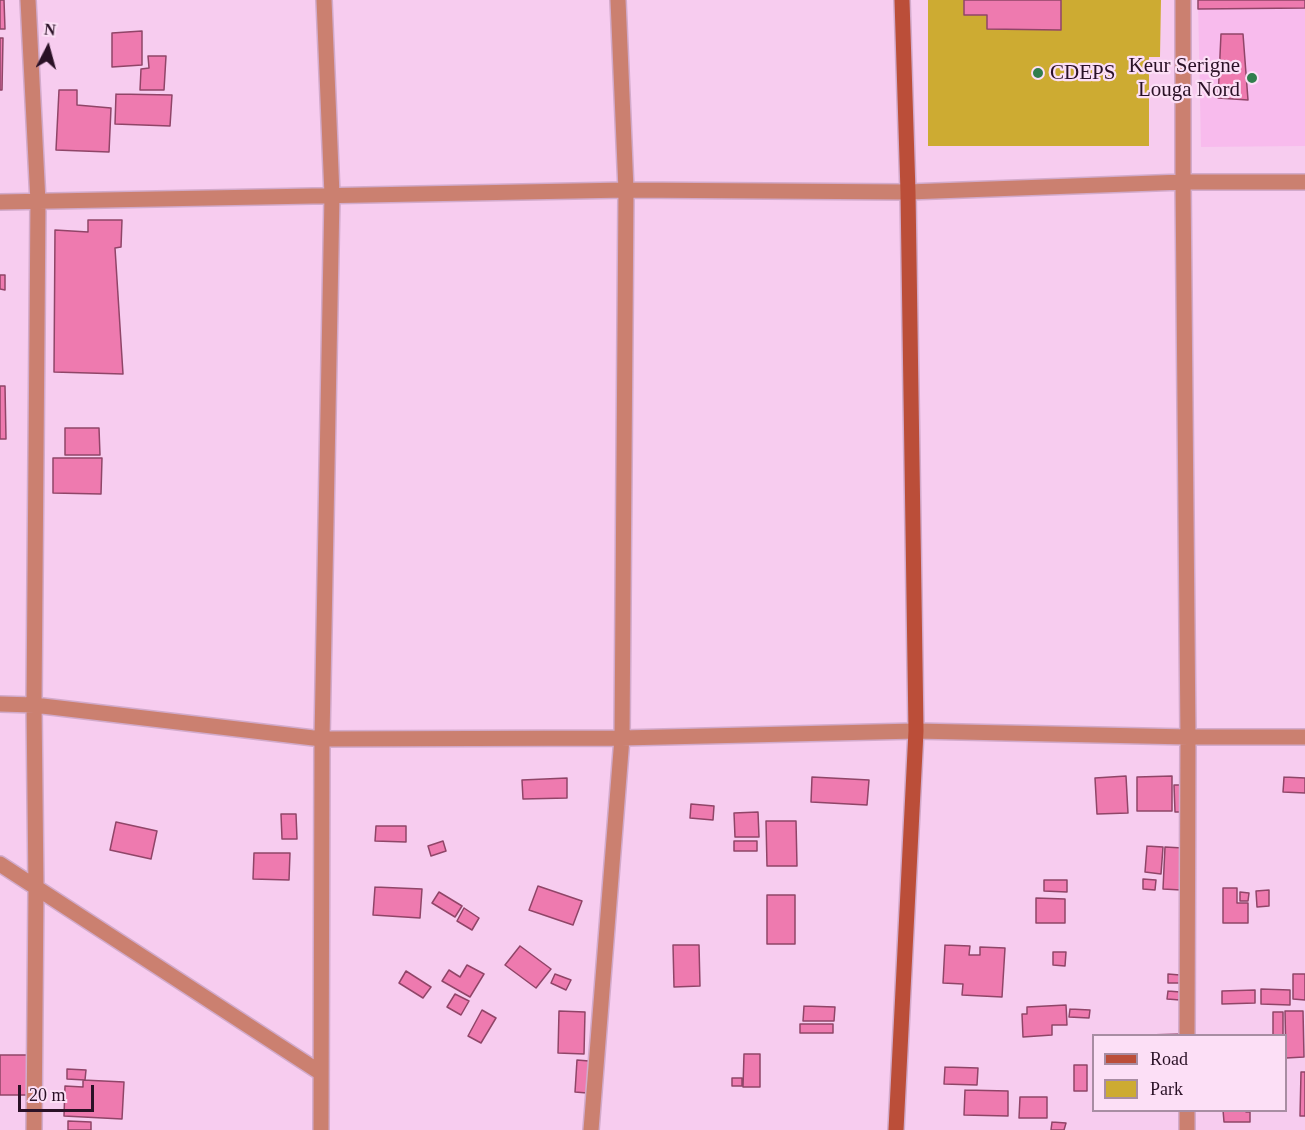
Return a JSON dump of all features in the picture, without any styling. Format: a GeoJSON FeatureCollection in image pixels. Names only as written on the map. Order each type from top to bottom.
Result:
{"type":"FeatureCollection","features":[{"type":"Feature","properties":{"kind":"street"},"geometry":{"type":"LineString","coordinates":[[28,0],[38,202],[34,705],[36,888],[34,1130]]}},
{"type":"Feature","properties":{"kind":"street"},"geometry":{"type":"LineString","coordinates":[[321,1130],[322,739],[332,195],[324,0]]}},
{"type":"Feature","properties":{"kind":"street"},"geometry":{"type":"LineString","coordinates":[[591,1130],[622,738],[626,190],[618,0]]}},
{"type":"Feature","properties":{"kind":"street"},"geometry":{"type":"LineString","coordinates":[[896,1130],[916,731],[908,192],[902,0]]}},
{"type":"Feature","properties":{"kind":"street"},"geometry":{"type":"LineString","coordinates":[[1183,0],[1188,1034]]}},
{"type":"Feature","properties":{"kind":"street"},"geometry":{"type":"LineString","coordinates":[[0,201],[626,190],[908,192],[1183,182],[1305,182]]}},
{"type":"Feature","properties":{"kind":"street"},"geometry":{"type":"LineString","coordinates":[[0,704],[34,705],[322,739],[622,738],[916,731],[1188,737],[1305,737]]}},
{"type":"Feature","properties":{"kind":"street"},"geometry":{"type":"LineString","coordinates":[[0,864],[321,1073]]}},
{"type":"Feature","properties":{"kind":"street"},"geometry":{"type":"LineString","coordinates":[[1187,1112],[1187,1130]]}},
{"type":"Feature","properties":{"kind":"shaded area","name":"Keur Serigne Louga Nord"},"geometry":{"type":"Polygon","coordinates":[[[1198,0],[1305,0],[1305,146],[1201,147],[1198,0]]]}},
{"type":"Feature","properties":{"kind":"green space","name":"CDEPS"},"geometry":{"type":"Polygon","coordinates":[[[928,0],[1161,0],[1160,57],[1149,57],[1149,146],[928,146],[928,0]]]}},
{"type":"Feature","properties":{"kind":"building"},"geometry":{"type":"Polygon","coordinates":[[[0,0],[4,0],[5,29],[0,29],[0,0]]]}},
{"type":"Feature","properties":{"kind":"building"},"geometry":{"type":"Polygon","coordinates":[[[964,0],[1061,0],[1061,30],[987,29],[987,15],[964,15],[964,0]]]}},
{"type":"Feature","properties":{"kind":"building"},"geometry":{"type":"Polygon","coordinates":[[[1198,0],[1305,0],[1305,8],[1198,9],[1198,0]]]}},
{"type":"Feature","properties":{"kind":"building"},"geometry":{"type":"Polygon","coordinates":[[[142,31],[142,65],[112,67],[112,33],[142,31]]]}},
{"type":"Feature","properties":{"kind":"building"},"geometry":{"type":"Polygon","coordinates":[[[1221,34],[1243,34],[1248,100],[1218,98],[1221,34]]]}},
{"type":"Feature","properties":{"kind":"building"},"geometry":{"type":"Polygon","coordinates":[[[0,38],[3,38],[2,90],[0,90],[0,38]]]}},
{"type":"Feature","properties":{"kind":"building"},"geometry":{"type":"Polygon","coordinates":[[[148,56],[166,56],[164,90],[140,90],[141,69],[149,68],[148,56]]]}},
{"type":"Feature","properties":{"kind":"building"},"geometry":{"type":"Polygon","coordinates":[[[59,90],[77,90],[77,105],[111,108],[109,152],[56,150],[59,90]]]}},
{"type":"Feature","properties":{"kind":"building"},"geometry":{"type":"Polygon","coordinates":[[[116,94],[172,95],[170,126],[115,124],[116,94]]]}},
{"type":"Feature","properties":{"kind":"building"},"geometry":{"type":"Polygon","coordinates":[[[88,220],[122,220],[121,247],[115,248],[123,374],[54,372],[55,230],[88,232],[88,220]]]}},
{"type":"Feature","properties":{"kind":"building"},"geometry":{"type":"Polygon","coordinates":[[[0,275],[5,275],[5,290],[0,289],[0,275]]]}},
{"type":"Feature","properties":{"kind":"building"},"geometry":{"type":"Polygon","coordinates":[[[0,386],[5,386],[6,439],[0,439],[0,386]]]}},
{"type":"Feature","properties":{"kind":"building"},"geometry":{"type":"Polygon","coordinates":[[[65,428],[99,428],[100,455],[65,455],[65,428]]]}},
{"type":"Feature","properties":{"kind":"building"},"geometry":{"type":"Polygon","coordinates":[[[53,458],[102,458],[101,494],[53,493],[53,458]]]}},
{"type":"Feature","properties":{"kind":"building"},"geometry":{"type":"Polygon","coordinates":[[[1126,776],[1128,813],[1097,814],[1095,778],[1126,776]]]}},
{"type":"Feature","properties":{"kind":"building"},"geometry":{"type":"Polygon","coordinates":[[[1172,776],[1172,811],[1137,811],[1137,777],[1172,776]]]}},
{"type":"Feature","properties":{"kind":"building"},"geometry":{"type":"Polygon","coordinates":[[[812,777],[869,780],[867,805],[811,802],[812,777]]]}},
{"type":"Feature","properties":{"kind":"building"},"geometry":{"type":"Polygon","coordinates":[[[1284,777],[1305,778],[1305,793],[1283,792],[1284,777]]]}},
{"type":"Feature","properties":{"kind":"building"},"geometry":{"type":"Polygon","coordinates":[[[567,778],[567,798],[523,799],[522,780],[567,778]]]}},
{"type":"Feature","properties":{"kind":"building"},"geometry":{"type":"Polygon","coordinates":[[[1174,785],[1182,785],[1183,812],[1175,812],[1174,785]]]}},
{"type":"Feature","properties":{"kind":"building"},"geometry":{"type":"Polygon","coordinates":[[[691,804],[714,806],[713,820],[690,818],[691,804]]]}},
{"type":"Feature","properties":{"kind":"building"},"geometry":{"type":"Polygon","coordinates":[[[758,812],[759,837],[735,837],[734,813],[758,812]]]}},
{"type":"Feature","properties":{"kind":"building"},"geometry":{"type":"Polygon","coordinates":[[[281,814],[296,814],[297,839],[282,839],[281,814]]]}},
{"type":"Feature","properties":{"kind":"building"},"geometry":{"type":"Polygon","coordinates":[[[766,821],[796,821],[797,866],[767,866],[766,821]]]}},
{"type":"Feature","properties":{"kind":"building"},"geometry":{"type":"Polygon","coordinates":[[[116,822],[157,831],[151,859],[110,850],[116,822]]]}},
{"type":"Feature","properties":{"kind":"building"},"geometry":{"type":"Polygon","coordinates":[[[376,826],[406,826],[406,842],[375,841],[376,826]]]}},
{"type":"Feature","properties":{"kind":"building"},"geometry":{"type":"Polygon","coordinates":[[[443,841],[446,851],[431,856],[428,846],[443,841]]]}},
{"type":"Feature","properties":{"kind":"building"},"geometry":{"type":"Polygon","coordinates":[[[734,841],[757,841],[757,851],[734,851],[734,841]]]}},
{"type":"Feature","properties":{"kind":"building"},"geometry":{"type":"Polygon","coordinates":[[[1147,846],[1163,847],[1161,874],[1145,872],[1147,846]]]}},
{"type":"Feature","properties":{"kind":"building"},"geometry":{"type":"Polygon","coordinates":[[[1165,847],[1183,848],[1181,890],[1163,889],[1165,847]]]}},
{"type":"Feature","properties":{"kind":"building"},"geometry":{"type":"Polygon","coordinates":[[[254,853],[290,853],[289,880],[253,879],[254,853]]]}},
{"type":"Feature","properties":{"kind":"building"},"geometry":{"type":"Polygon","coordinates":[[[1143,879],[1156,880],[1155,890],[1143,889],[1143,879]]]}},
{"type":"Feature","properties":{"kind":"building"},"geometry":{"type":"Polygon","coordinates":[[[1044,880],[1067,880],[1067,892],[1044,891],[1044,880]]]}},
{"type":"Feature","properties":{"kind":"building"},"geometry":{"type":"Polygon","coordinates":[[[538,886],[582,901],[573,925],[529,910],[538,886]]]}},
{"type":"Feature","properties":{"kind":"building"},"geometry":{"type":"Polygon","coordinates":[[[375,887],[422,889],[420,918],[373,915],[375,887]]]}},
{"type":"Feature","properties":{"kind":"building"},"geometry":{"type":"Polygon","coordinates":[[[1223,888],[1237,888],[1237,903],[1248,903],[1248,923],[1223,923],[1223,888]]]}},
{"type":"Feature","properties":{"kind":"building"},"geometry":{"type":"Polygon","coordinates":[[[1269,890],[1269,906],[1257,907],[1256,891],[1269,890]]]}},
{"type":"Feature","properties":{"kind":"building"},"geometry":{"type":"Polygon","coordinates":[[[439,892],[462,906],[455,917],[432,903],[439,892]]]}},
{"type":"Feature","properties":{"kind":"building"},"geometry":{"type":"Polygon","coordinates":[[[1240,892],[1249,893],[1248,901],[1240,901],[1240,892]]]}},
{"type":"Feature","properties":{"kind":"building"},"geometry":{"type":"Polygon","coordinates":[[[767,895],[795,895],[795,944],[767,944],[767,895]]]}},
{"type":"Feature","properties":{"kind":"building"},"geometry":{"type":"Polygon","coordinates":[[[1036,898],[1065,899],[1065,923],[1036,923],[1036,898]]]}},
{"type":"Feature","properties":{"kind":"building"},"geometry":{"type":"Polygon","coordinates":[[[464,908],[479,918],[472,930],[457,921],[464,908]]]}},
{"type":"Feature","properties":{"kind":"building"},"geometry":{"type":"Polygon","coordinates":[[[673,945],[699,945],[700,986],[674,987],[673,945]]]}},
{"type":"Feature","properties":{"kind":"building"},"geometry":{"type":"Polygon","coordinates":[[[945,945],[970,946],[969,955],[980,955],[980,947],[1005,948],[1002,997],[962,995],[963,984],[943,983],[945,945]]]}},
{"type":"Feature","properties":{"kind":"building"},"geometry":{"type":"Polygon","coordinates":[[[520,946],[551,969],[536,988],[505,965],[520,946]]]}},
{"type":"Feature","properties":{"kind":"building"},"geometry":{"type":"Polygon","coordinates":[[[1053,952],[1066,952],[1065,966],[1053,965],[1053,952]]]}},
{"type":"Feature","properties":{"kind":"building"},"geometry":{"type":"Polygon","coordinates":[[[467,965],[484,974],[470,997],[442,981],[449,970],[460,977],[467,965]]]}},
{"type":"Feature","properties":{"kind":"building"},"geometry":{"type":"Polygon","coordinates":[[[406,971],[431,987],[423,998],[399,983],[406,971]]]}},
{"type":"Feature","properties":{"kind":"building"},"geometry":{"type":"Polygon","coordinates":[[[555,974],[571,980],[566,990],[551,983],[555,974]]]}},
{"type":"Feature","properties":{"kind":"building"},"geometry":{"type":"Polygon","coordinates":[[[1168,974],[1180,975],[1180,983],[1168,983],[1168,974]]]}},
{"type":"Feature","properties":{"kind":"building"},"geometry":{"type":"Polygon","coordinates":[[[1293,974],[1305,974],[1305,1000],[1293,999],[1293,974]]]}},
{"type":"Feature","properties":{"kind":"building"},"geometry":{"type":"Polygon","coordinates":[[[1261,989],[1290,990],[1290,1005],[1261,1004],[1261,989]]]}},
{"type":"Feature","properties":{"kind":"building"},"geometry":{"type":"Polygon","coordinates":[[[1255,990],[1255,1003],[1222,1004],[1222,991],[1255,990]]]}},
{"type":"Feature","properties":{"kind":"building"},"geometry":{"type":"Polygon","coordinates":[[[1168,991],[1180,992],[1180,1000],[1167,999],[1168,991]]]}},
{"type":"Feature","properties":{"kind":"building"},"geometry":{"type":"Polygon","coordinates":[[[455,994],[469,1001],[461,1015],[447,1007],[455,994]]]}},
{"type":"Feature","properties":{"kind":"building"},"geometry":{"type":"Polygon","coordinates":[[[1066,1005],[1067,1025],[1052,1025],[1052,1035],[1023,1037],[1022,1014],[1027,1014],[1027,1007],[1066,1005]]]}},
{"type":"Feature","properties":{"kind":"building"},"geometry":{"type":"Polygon","coordinates":[[[804,1006],[835,1007],[834,1021],[803,1021],[804,1006]]]}},
{"type":"Feature","properties":{"kind":"building"},"geometry":{"type":"Polygon","coordinates":[[[1070,1009],[1090,1010],[1089,1018],[1069,1017],[1070,1009]]]}},
{"type":"Feature","properties":{"kind":"building"},"geometry":{"type":"Polygon","coordinates":[[[482,1010],[496,1018],[481,1043],[468,1036],[482,1010]]]}},
{"type":"Feature","properties":{"kind":"building"},"geometry":{"type":"Polygon","coordinates":[[[559,1011],[585,1012],[584,1054],[558,1053],[559,1011]]]}},
{"type":"Feature","properties":{"kind":"building"},"geometry":{"type":"Polygon","coordinates":[[[1285,1011],[1303,1011],[1304,1057],[1287,1058],[1285,1011]]]}},
{"type":"Feature","properties":{"kind":"building"},"geometry":{"type":"Polygon","coordinates":[[[1273,1012],[1283,1012],[1283,1034],[1273,1034],[1273,1012]]]}},
{"type":"Feature","properties":{"kind":"building"},"geometry":{"type":"Polygon","coordinates":[[[800,1024],[833,1024],[833,1033],[800,1033],[800,1024]]]}},
{"type":"Feature","properties":{"kind":"building"},"geometry":{"type":"Polygon","coordinates":[[[744,1054],[760,1054],[760,1087],[743,1087],[744,1054]]]}},
{"type":"Feature","properties":{"kind":"building"},"geometry":{"type":"Polygon","coordinates":[[[0,1055],[29,1055],[29,1095],[0,1095],[0,1055]]]}},
{"type":"Feature","properties":{"kind":"building"},"geometry":{"type":"Polygon","coordinates":[[[577,1060],[589,1061],[587,1093],[575,1092],[577,1060]]]}},
{"type":"Feature","properties":{"kind":"building"},"geometry":{"type":"Polygon","coordinates":[[[1074,1065],[1087,1065],[1087,1091],[1074,1091],[1074,1065]]]}},
{"type":"Feature","properties":{"kind":"building"},"geometry":{"type":"Polygon","coordinates":[[[945,1067],[978,1068],[977,1085],[944,1084],[945,1067]]]}},
{"type":"Feature","properties":{"kind":"building"},"geometry":{"type":"Polygon","coordinates":[[[67,1069],[86,1070],[85,1080],[67,1079],[67,1069]]]}},
{"type":"Feature","properties":{"kind":"building"},"geometry":{"type":"Polygon","coordinates":[[[1301,1072],[1305,1072],[1305,1116],[1300,1116],[1301,1072]]]}},
{"type":"Feature","properties":{"kind":"building"},"geometry":{"type":"Polygon","coordinates":[[[732,1078],[742,1078],[742,1086],[732,1086],[732,1078]]]}},
{"type":"Feature","properties":{"kind":"building"},"geometry":{"type":"Polygon","coordinates":[[[83,1080],[124,1082],[122,1119],[64,1116],[65,1086],[83,1087],[83,1080]]]}},
{"type":"Feature","properties":{"kind":"building"},"geometry":{"type":"Polygon","coordinates":[[[965,1090],[1008,1091],[1008,1116],[964,1115],[965,1090]]]}},
{"type":"Feature","properties":{"kind":"building"},"geometry":{"type":"Polygon","coordinates":[[[1020,1097],[1047,1097],[1047,1118],[1019,1118],[1020,1097]]]}},
{"type":"Feature","properties":{"kind":"building"},"geometry":{"type":"Polygon","coordinates":[[[1223,1112],[1250,1112],[1250,1122],[1224,1122],[1223,1112]]]}},
{"type":"Feature","properties":{"kind":"building"},"geometry":{"type":"Polygon","coordinates":[[[68,1121],[91,1122],[91,1130],[68,1130],[68,1121]]]}},
{"type":"Feature","properties":{"kind":"building"},"geometry":{"type":"Polygon","coordinates":[[[1052,1122],[1066,1123],[1064,1130],[1051,1130],[1052,1122]]]}},
{"type":"Feature","properties":{"kind":"place","name":"CDEPS"},"geometry":{"type":"Point","coordinates":[1038,73]}},
{"type":"Feature","properties":{"kind":"place","name":"Keur Serigne Louga Nord"},"geometry":{"type":"Point","coordinates":[1252,78]}}]}
